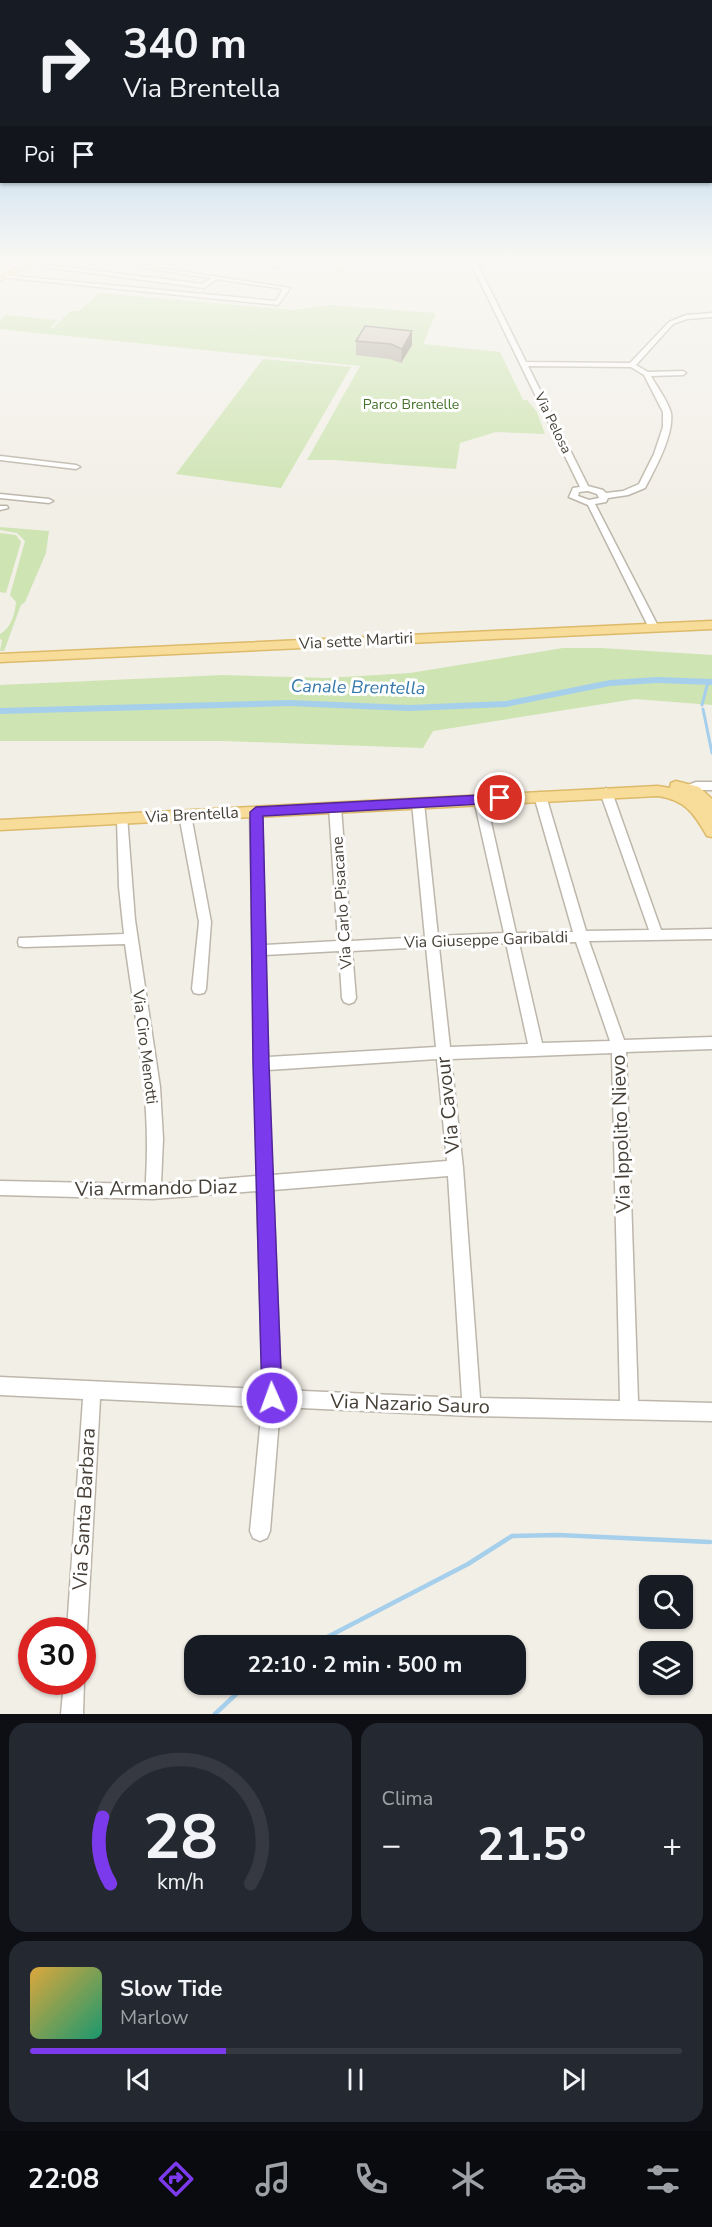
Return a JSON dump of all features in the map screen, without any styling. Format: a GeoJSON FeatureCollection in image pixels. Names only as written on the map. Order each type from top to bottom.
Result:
{"type":"FeatureCollection","features":[{"type":"Feature","properties":{"kind":"main road","name":"Via sette Martiri"},"geometry":{"type":"LineString","coordinates":[[0,658],[712,625]]}},
{"type":"Feature","properties":{"kind":"main road"},"geometry":{"type":"LineString","coordinates":[[635,791],[670,786],[690,789],[703,796],[712,812]]}},
{"type":"Feature","properties":{"kind":"main road"},"geometry":{"type":"LineString","coordinates":[[635,791],[673,792],[684,796],[694,804],[712,832]]}},
{"type":"Feature","properties":{"kind":"main road","name":"Via Brentella"},"geometry":{"type":"LineString","coordinates":[[0,825],[635,791]]}},
{"type":"Feature","properties":{"kind":"street","name":"Via Pelosa"},"geometry":{"type":"LineString","coordinates":[[513,341],[585,488],[574,492],[573,497],[591,504],[654,628]]}},
{"type":"Feature","properties":{"kind":"street"},"geometry":{"type":"LineString","coordinates":[[632,365],[654,341]]}},
{"type":"Feature","properties":{"kind":"street"},"geometry":{"type":"LineString","coordinates":[[524,364],[632,365],[647,374],[668,412],[667,427],[658,454],[642,486],[626,494],[604,496],[597,490],[585,488]]}},
{"type":"Feature","properties":{"kind":"street"},"geometry":{"type":"LineString","coordinates":[[647,374],[683,373]]}},
{"type":"Feature","properties":{"kind":"street"},"geometry":{"type":"LineString","coordinates":[[0,458],[76,467]]}},
{"type":"Feature","properties":{"kind":"street"},"geometry":{"type":"LineString","coordinates":[[0,496],[49,501]]}},
{"type":"Feature","properties":{"kind":"street"},"geometry":{"type":"LineString","coordinates":[[591,504],[602,501],[604,496]]}},
{"type":"Feature","properties":{"kind":"street"},"geometry":{"type":"LineString","coordinates":[[673,792],[710,786],[712,812]]}},
{"type":"Feature","properties":{"kind":"street"},"geometry":{"type":"LineString","coordinates":[[690,789],[688,792],[694,804]]}},
{"type":"Feature","properties":{"kind":"street"},"geometry":{"type":"LineString","coordinates":[[606,792],[657,936]]}},
{"type":"Feature","properties":{"kind":"street","name":"Via Ippolito Nievo"},"geometry":{"type":"LineString","coordinates":[[540,796],[582,937],[619,1046],[629,1411]]}},
{"type":"Feature","properties":{"kind":"street"},"geometry":{"type":"LineString","coordinates":[[480,800],[536,1050]]}},
{"type":"Feature","properties":{"kind":"street","name":"Via Cavour"},"geometry":{"type":"LineString","coordinates":[[418,803],[455,1168],[472,1407]]}},
{"type":"Feature","properties":{"kind":"street","name":"Via Carlo Pisacane"},"geometry":{"type":"LineString","coordinates":[[335,807],[349,998]]}},
{"type":"Feature","properties":{"kind":"street"},"geometry":{"type":"LineString","coordinates":[[256,812],[261,1064],[272,1398],[260,1531]]}},
{"type":"Feature","properties":{"kind":"street"},"geometry":{"type":"LineString","coordinates":[[185,816],[205,922],[198,989]]}},
{"type":"Feature","properties":{"kind":"street","name":"Via Ciro Menotti"},"geometry":{"type":"LineString","coordinates":[[123,819],[122,860],[130,939],[153,1088],[153,1192]]}},
{"type":"Feature","properties":{"kind":"street","name":"Via Giuseppe Garibaldi"},"geometry":{"type":"LineString","coordinates":[[260,950],[346,944],[512,938],[712,934]]}},
{"type":"Feature","properties":{"kind":"street"},"geometry":{"type":"LineString","coordinates":[[24,942],[130,939]]}},
{"type":"Feature","properties":{"kind":"street"},"geometry":{"type":"LineString","coordinates":[[261,1064],[442,1053],[712,1043]]}},
{"type":"Feature","properties":{"kind":"street","name":"Via Armando Diaz"},"geometry":{"type":"LineString","coordinates":[[0,1188],[153,1192],[265,1185],[455,1168]]}},
{"type":"Feature","properties":{"kind":"street","name":"Via Nazario Sauro"},"geometry":{"type":"LineString","coordinates":[[0,1386],[472,1407],[712,1413]]}},
{"type":"Feature","properties":{"kind":"street","name":"Via Santa Barbara"},"geometry":{"type":"LineString","coordinates":[[78,1617],[90,1405],[94,1389]]}},
{"type":"Feature","properties":{"kind":"street"},"geometry":{"type":"LineString","coordinates":[[72,1714],[73,1695]]}},
{"type":"Feature","properties":{"kind":"green space","name":"Parco Brentelle"},"geometry":{"type":"Polygon","coordinates":[[[115,341],[424,341],[423,344],[500,352],[523,400],[527,400],[537,412],[545,434],[496,432],[460,443],[456,469],[307,460],[360,366],[115,341]]]}},
{"type":"Feature","properties":{"kind":"green space"},"geometry":{"type":"Polygon","coordinates":[[[263,359],[351,367],[281,488],[176,474],[263,359]]]}},
{"type":"Feature","properties":{"kind":"green space"},"geometry":{"type":"Polygon","coordinates":[[[0,527],[49,531],[46,553],[25,602],[21,605],[4,651],[0,651],[2,640],[0,634],[10,624],[13,616],[16,602],[10,595],[25,541],[17,533],[0,530],[0,527]]]}},
{"type":"Feature","properties":{"kind":"green space"},"geometry":{"type":"Polygon","coordinates":[[[0,533],[16,535],[21,542],[6,593],[0,592],[0,533]]]}},
{"type":"Feature","properties":{"kind":"green space"},"geometry":{"type":"Polygon","coordinates":[[[563,648],[712,655],[712,705],[635,699],[433,731],[423,748],[223,741],[0,741],[0,685],[223,675],[327,678],[410,673],[563,648]]]}},
{"type":"Feature","properties":{"kind":"building"},"geometry":{"type":"Polygon","coordinates":[[[356,341],[406,341],[402,349],[391,344],[356,341]]]}},
{"type":"Feature","properties":{"kind":"waterway","name":"Canale Brentella"},"geometry":{"type":"LineString","coordinates":[[0,711],[289,703],[409,708],[506,704],[610,683],[657,680],[712,682]]}},
{"type":"Feature","properties":{"kind":"waterway"},"geometry":{"type":"LineString","coordinates":[[702,705],[708,682]]}},
{"type":"Feature","properties":{"kind":"waterway"},"geometry":{"type":"LineString","coordinates":[[703,709],[712,753]]}},
{"type":"Feature","properties":{"kind":"waterway"},"geometry":{"type":"LineString","coordinates":[[331,1635],[468,1564],[512,1536],[558,1535],[710,1542]]}},
{"type":"Feature","properties":{"kind":"waterway"},"geometry":{"type":"LineString","coordinates":[[215,1714],[235,1695]]}},
{"type":"Feature","properties":{"kind":"route"},"geometry":{"type":"LineString","coordinates":[[272,1398],[261,1064],[256,812],[500,798]]}}]}
